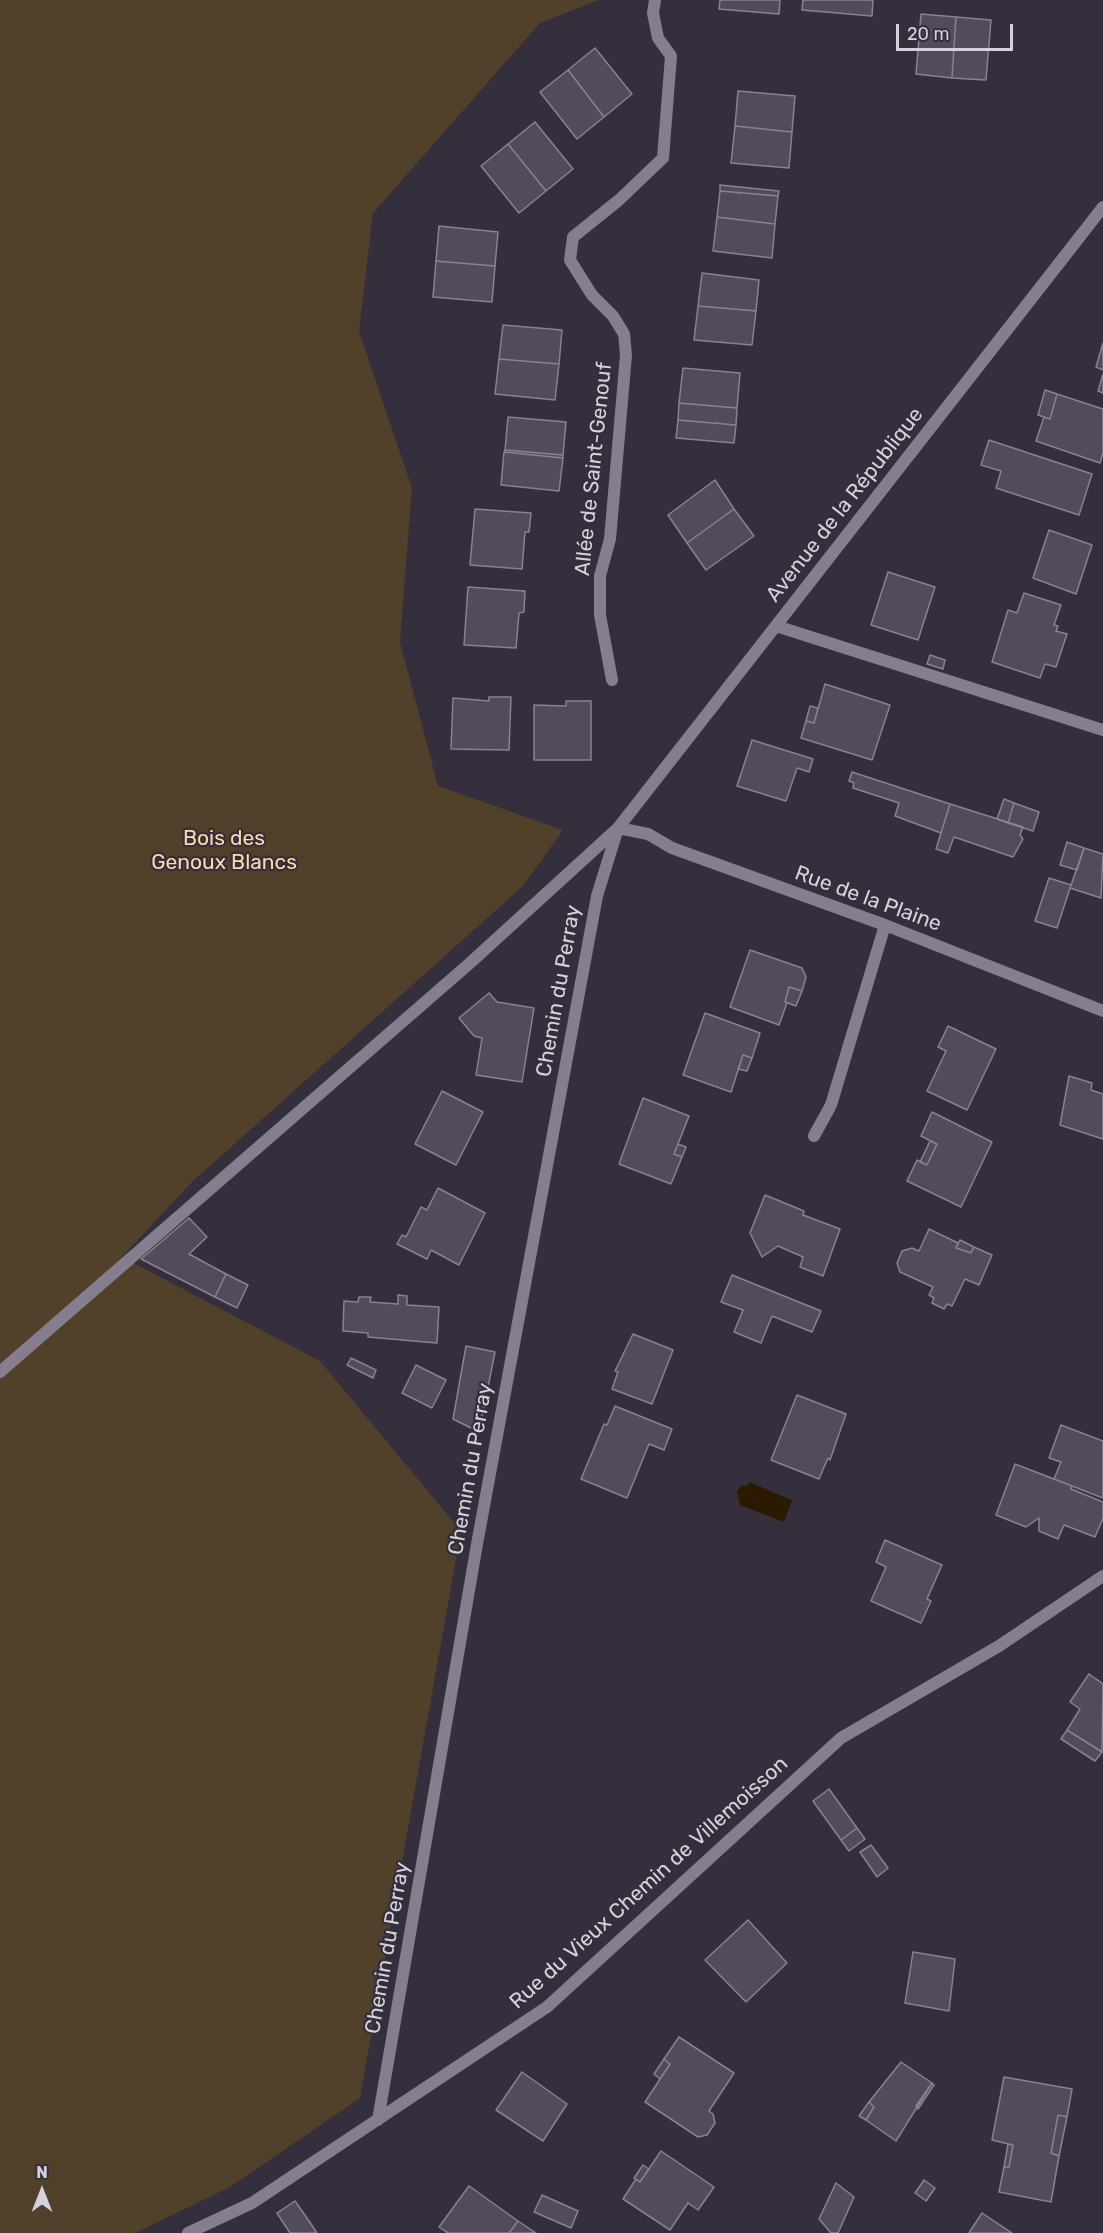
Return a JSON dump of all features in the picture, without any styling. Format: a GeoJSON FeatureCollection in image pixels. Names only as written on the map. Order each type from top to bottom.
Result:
{"type":"FeatureCollection","features":[{"type":"Feature","properties":{"kind":"street","name":"Allée de Saint-Genouf"},"geometry":{"type":"LineString","coordinates":[[612,680],[600,615],[600,576],[610,539],[626,355],[624,334],[613,316],[592,295],[570,260],[573,237],[619,200],[663,158],[671,56],[658,38],[653,13],[655,0]]}},
{"type":"Feature","properties":{"kind":"street","name":"Avenue de la République"},"geometry":{"type":"LineString","coordinates":[[618,828],[1103,207]]}},
{"type":"Feature","properties":{"kind":"street"},"geometry":{"type":"LineString","coordinates":[[776,626],[1103,730]]}},
{"type":"Feature","properties":{"kind":"street"},"geometry":{"type":"LineString","coordinates":[[0,1372],[470,963],[618,828]]}},
{"type":"Feature","properties":{"kind":"street","name":"Rue de la Plaine"},"geometry":{"type":"LineString","coordinates":[[618,828],[648,834],[672,848],[885,925],[1103,1011]]}},
{"type":"Feature","properties":{"kind":"street","name":"Chemin du Perray"},"geometry":{"type":"LineString","coordinates":[[378,2120],[477,1544],[594,908],[618,828]]}},
{"type":"Feature","properties":{"kind":"street"},"geometry":{"type":"LineString","coordinates":[[814,1136],[831,1105],[885,925]]}},
{"type":"Feature","properties":{"kind":"street","name":"Rue du Vieux Chemin de Villemoisson"},"geometry":{"type":"LineString","coordinates":[[188,2233],[252,2203],[547,2007],[841,1738],[999,1646],[1103,1576]]}},
{"type":"Feature","properties":{"kind":"green space","name":"Bois des Genoux Blancs"},"geometry":{"type":"Polygon","coordinates":[[[0,0],[599,0],[540,23],[373,213],[359,331],[412,488],[400,642],[438,786],[563,830],[523,886],[192,1182],[122,1257],[320,1361],[461,1531],[360,2098],[230,2187],[135,2233],[0,2233],[0,0]]]}},
{"type":"Feature","properties":{"kind":"shaded area"},"geometry":{"type":"Polygon","coordinates":[[[749,1482],[792,1500],[784,1522],[740,1505],[737,1491],[742,1486],[747,1486],[749,1482]]]}},
{"type":"Feature","properties":{"kind":"building"},"geometry":{"type":"Polygon","coordinates":[[[720,0],[780,0],[779,14],[719,9],[720,0]]]}},
{"type":"Feature","properties":{"kind":"building"},"geometry":{"type":"Polygon","coordinates":[[[803,0],[873,0],[872,16],[802,10],[803,0]]]}},
{"type":"Feature","properties":{"kind":"building"},"geometry":{"type":"Polygon","coordinates":[[[921,14],[956,17],[952,78],[916,74],[921,14]]]}},
{"type":"Feature","properties":{"kind":"building"},"geometry":{"type":"Polygon","coordinates":[[[956,17],[991,20],[986,80],[952,78],[956,17]]]}},
{"type":"Feature","properties":{"kind":"building"},"geometry":{"type":"Polygon","coordinates":[[[595,48],[632,94],[604,117],[568,70],[595,48]]]}},
{"type":"Feature","properties":{"kind":"building"},"geometry":{"type":"Polygon","coordinates":[[[568,70],[604,117],[577,139],[540,92],[568,70]]]}},
{"type":"Feature","properties":{"kind":"building"},"geometry":{"type":"Polygon","coordinates":[[[738,91],[795,96],[792,132],[735,126],[738,91]]]}},
{"type":"Feature","properties":{"kind":"building"},"geometry":{"type":"Polygon","coordinates":[[[535,122],[573,169],[546,191],[508,144],[535,122]]]}},
{"type":"Feature","properties":{"kind":"building"},"geometry":{"type":"Polygon","coordinates":[[[735,126],[792,132],[789,168],[731,163],[735,126]]]}},
{"type":"Feature","properties":{"kind":"building"},"geometry":{"type":"Polygon","coordinates":[[[508,144],[546,191],[519,213],[481,166],[508,144]]]}},
{"type":"Feature","properties":{"kind":"building"},"geometry":{"type":"Polygon","coordinates":[[[720,185],[779,191],[778,196],[720,191],[720,185]]]}},
{"type":"Feature","properties":{"kind":"building"},"geometry":{"type":"Polygon","coordinates":[[[720,191],[778,196],[775,224],[717,217],[720,191]]]}},
{"type":"Feature","properties":{"kind":"building"},"geometry":{"type":"Polygon","coordinates":[[[717,217],[775,224],[772,258],[713,251],[717,217]]]}},
{"type":"Feature","properties":{"kind":"building"},"geometry":{"type":"Polygon","coordinates":[[[439,226],[498,232],[495,266],[436,261],[439,226]]]}},
{"type":"Feature","properties":{"kind":"building"},"geometry":{"type":"Polygon","coordinates":[[[436,261],[495,266],[492,302],[433,297],[436,261]]]}},
{"type":"Feature","properties":{"kind":"building"},"geometry":{"type":"Polygon","coordinates":[[[702,273],[759,280],[756,311],[698,306],[702,273]]]}},
{"type":"Feature","properties":{"kind":"building"},"geometry":{"type":"Polygon","coordinates":[[[698,306],[756,311],[752,345],[694,340],[698,306]]]}},
{"type":"Feature","properties":{"kind":"building"},"geometry":{"type":"Polygon","coordinates":[[[503,325],[562,330],[559,364],[499,359],[503,325]]]}},
{"type":"Feature","properties":{"kind":"building"},"geometry":{"type":"Polygon","coordinates":[[[1103,343],[1103,370],[1096,367],[1103,343]]]}},
{"type":"Feature","properties":{"kind":"building"},"geometry":{"type":"Polygon","coordinates":[[[499,359],[559,364],[555,400],[495,394],[499,359]]]}},
{"type":"Feature","properties":{"kind":"building"},"geometry":{"type":"Polygon","coordinates":[[[683,368],[740,373],[737,408],[679,403],[683,368]]]}},
{"type":"Feature","properties":{"kind":"building"},"geometry":{"type":"Polygon","coordinates":[[[1103,374],[1103,393],[1098,391],[1103,374]]]}},
{"type":"Feature","properties":{"kind":"building"},"geometry":{"type":"Polygon","coordinates":[[[1045,390],[1057,394],[1050,419],[1038,415],[1045,390]]]}},
{"type":"Feature","properties":{"kind":"building"},"geometry":{"type":"Polygon","coordinates":[[[1057,394],[1103,409],[1103,453],[1100,463],[1036,441],[1044,417],[1050,419],[1057,394]]]}},
{"type":"Feature","properties":{"kind":"building"},"geometry":{"type":"Polygon","coordinates":[[[679,403],[737,408],[736,425],[678,420],[679,403]]]}},
{"type":"Feature","properties":{"kind":"building"},"geometry":{"type":"Polygon","coordinates":[[[508,417],[566,422],[563,455],[505,450],[508,417]]]}},
{"type":"Feature","properties":{"kind":"building"},"geometry":{"type":"Polygon","coordinates":[[[678,420],[736,425],[734,443],[676,438],[678,420]]]}},
{"type":"Feature","properties":{"kind":"building"},"geometry":{"type":"Polygon","coordinates":[[[989,440],[1092,474],[1079,515],[996,488],[1001,471],[981,465],[989,440]]]}},
{"type":"Feature","properties":{"kind":"building"},"geometry":{"type":"Polygon","coordinates":[[[505,450],[563,455],[563,458],[504,452],[505,450]]]}},
{"type":"Feature","properties":{"kind":"building"},"geometry":{"type":"Polygon","coordinates":[[[504,452],[563,458],[559,491],[501,485],[504,452]]]}},
{"type":"Feature","properties":{"kind":"building"},"geometry":{"type":"Polygon","coordinates":[[[715,480],[734,509],[687,543],[668,515],[715,480]]]}},
{"type":"Feature","properties":{"kind":"building"},"geometry":{"type":"Polygon","coordinates":[[[475,509],[531,513],[529,532],[525,532],[522,569],[470,565],[475,509]]]}},
{"type":"Feature","properties":{"kind":"building"},"geometry":{"type":"Polygon","coordinates":[[[734,509],[754,536],[706,570],[687,543],[734,509]]]}},
{"type":"Feature","properties":{"kind":"building"},"geometry":{"type":"Polygon","coordinates":[[[1049,530],[1092,545],[1076,594],[1033,578],[1049,530]]]}},
{"type":"Feature","properties":{"kind":"building"},"geometry":{"type":"Polygon","coordinates":[[[888,572],[935,587],[918,640],[871,625],[888,572]]]}},
{"type":"Feature","properties":{"kind":"building"},"geometry":{"type":"Polygon","coordinates":[[[468,587],[525,591],[524,612],[519,613],[516,648],[464,645],[468,587]]]}},
{"type":"Feature","properties":{"kind":"building"},"geometry":{"type":"Polygon","coordinates":[[[1024,593],[1061,605],[1054,625],[1058,626],[1056,631],[1067,634],[1056,667],[1045,664],[1040,678],[992,662],[1008,610],[1017,613],[1024,593]]]}},
{"type":"Feature","properties":{"kind":"building"},"geometry":{"type":"Polygon","coordinates":[[[930,655],[945,660],[943,669],[927,664],[930,655]]]}},
{"type":"Feature","properties":{"kind":"building"},"geometry":{"type":"Polygon","coordinates":[[[825,684],[890,705],[872,760],[801,738],[806,721],[814,723],[825,684]]]}},
{"type":"Feature","properties":{"kind":"building"},"geometry":{"type":"Polygon","coordinates":[[[489,697],[511,697],[509,750],[451,749],[453,698],[489,701],[489,697]]]}},
{"type":"Feature","properties":{"kind":"building"},"geometry":{"type":"Polygon","coordinates":[[[566,701],[591,701],[591,760],[534,760],[534,705],[566,706],[566,701]]]}},
{"type":"Feature","properties":{"kind":"building"},"geometry":{"type":"Polygon","coordinates":[[[810,706],[818,708],[814,723],[806,721],[810,706]]]}},
{"type":"Feature","properties":{"kind":"building"},"geometry":{"type":"Polygon","coordinates":[[[752,740],[813,759],[809,772],[797,768],[786,801],[737,786],[752,740]]]}},
{"type":"Feature","properties":{"kind":"building"},"geometry":{"type":"Polygon","coordinates":[[[852,772],[950,804],[941,833],[895,816],[899,803],[853,788],[854,783],[849,781],[852,772]]]}},
{"type":"Feature","properties":{"kind":"building"},"geometry":{"type":"Polygon","coordinates":[[[1004,799],[1014,803],[1008,823],[997,819],[1004,799]]]}},
{"type":"Feature","properties":{"kind":"building"},"geometry":{"type":"Polygon","coordinates":[[[1014,803],[1039,812],[1033,831],[1008,823],[1014,803]]]}},
{"type":"Feature","properties":{"kind":"building"},"geometry":{"type":"Polygon","coordinates":[[[950,804],[1023,827],[1020,835],[1023,839],[1013,857],[954,837],[948,853],[936,849],[950,804]]]}},
{"type":"Feature","properties":{"kind":"building"},"geometry":{"type":"Polygon","coordinates":[[[1067,842],[1084,848],[1077,870],[1060,865],[1067,842]]]}},
{"type":"Feature","properties":{"kind":"building"},"geometry":{"type":"Polygon","coordinates":[[[1084,848],[1103,854],[1101,898],[1070,888],[1084,848]]]}},
{"type":"Feature","properties":{"kind":"building"},"geometry":{"type":"Polygon","coordinates":[[[1049,878],[1071,885],[1057,928],[1035,921],[1049,878]]]}},
{"type":"Feature","properties":{"kind":"building"},"geometry":{"type":"Polygon","coordinates":[[[750,950],[802,968],[806,977],[802,991],[789,987],[785,1002],[787,1003],[779,1025],[730,1007],[750,950]]]}},
{"type":"Feature","properties":{"kind":"building"},"geometry":{"type":"Polygon","coordinates":[[[789,987],[802,991],[796,1006],[785,1002],[789,987]]]}},
{"type":"Feature","properties":{"kind":"building"},"geometry":{"type":"Polygon","coordinates":[[[489,993],[497,1002],[534,1008],[522,1082],[476,1075],[482,1038],[474,1036],[459,1018],[489,993]]]}},
{"type":"Feature","properties":{"kind":"building"},"geometry":{"type":"Polygon","coordinates":[[[705,1013],[760,1033],[752,1058],[743,1055],[731,1092],[683,1075],[705,1013]]]}},
{"type":"Feature","properties":{"kind":"building"},"geometry":{"type":"Polygon","coordinates":[[[948,1026],[996,1049],[967,1110],[927,1091],[946,1051],[938,1047],[948,1026]]]}},
{"type":"Feature","properties":{"kind":"building"},"geometry":{"type":"Polygon","coordinates":[[[743,1055],[752,1058],[747,1071],[738,1069],[743,1055]]]}},
{"type":"Feature","properties":{"kind":"building"},"geometry":{"type":"Polygon","coordinates":[[[1069,1076],[1092,1083],[1091,1090],[1103,1094],[1103,1139],[1060,1125],[1069,1076]]]}},
{"type":"Feature","properties":{"kind":"building"},"geometry":{"type":"Polygon","coordinates":[[[442,1091],[483,1112],[456,1165],[415,1144],[442,1091]]]}},
{"type":"Feature","properties":{"kind":"building"},"geometry":{"type":"Polygon","coordinates":[[[643,1098],[689,1116],[674,1154],[682,1157],[671,1184],[619,1164],[643,1098]]]}},
{"type":"Feature","properties":{"kind":"building"},"geometry":{"type":"Polygon","coordinates":[[[932,1112],[992,1142],[961,1207],[907,1181],[917,1160],[927,1165],[937,1144],[921,1136],[932,1112]]]}},
{"type":"Feature","properties":{"kind":"building"},"geometry":{"type":"Polygon","coordinates":[[[930,1141],[937,1144],[927,1165],[920,1162],[930,1141]]]}},
{"type":"Feature","properties":{"kind":"building"},"geometry":{"type":"Polygon","coordinates":[[[678,1144],[686,1147],[682,1157],[674,1154],[678,1144]]]}},
{"type":"Feature","properties":{"kind":"building"},"geometry":{"type":"Polygon","coordinates":[[[438,1188],[485,1213],[459,1265],[431,1250],[427,1259],[397,1244],[402,1235],[406,1237],[421,1207],[427,1210],[438,1188]]]}},
{"type":"Feature","properties":{"kind":"building"},"geometry":{"type":"Polygon","coordinates":[[[765,1195],[804,1211],[803,1215],[840,1229],[823,1276],[800,1267],[803,1257],[778,1246],[762,1257],[750,1233],[765,1195]]]}},
{"type":"Feature","properties":{"kind":"building"},"geometry":{"type":"Polygon","coordinates":[[[189,1218],[207,1237],[189,1254],[226,1274],[215,1297],[141,1259],[189,1218]]]}},
{"type":"Feature","properties":{"kind":"building"},"geometry":{"type":"Polygon","coordinates":[[[929,1229],[958,1243],[956,1248],[971,1253],[974,1247],[992,1255],[979,1285],[965,1279],[952,1306],[947,1304],[944,1309],[932,1303],[934,1298],[929,1295],[933,1287],[900,1272],[897,1263],[902,1251],[912,1248],[919,1251],[929,1229]]]}},
{"type":"Feature","properties":{"kind":"building"},"geometry":{"type":"Polygon","coordinates":[[[960,1240],[974,1247],[971,1253],[956,1248],[960,1240]]]}},
{"type":"Feature","properties":{"kind":"building"},"geometry":{"type":"Polygon","coordinates":[[[226,1274],[248,1285],[237,1308],[215,1297],[226,1274]]]}},
{"type":"Feature","properties":{"kind":"building"},"geometry":{"type":"Polygon","coordinates":[[[732,1275],[821,1311],[812,1332],[772,1316],[761,1343],[734,1332],[743,1310],[721,1302],[732,1275]]]}},
{"type":"Feature","properties":{"kind":"building"},"geometry":{"type":"Polygon","coordinates":[[[398,1295],[407,1296],[407,1305],[439,1307],[437,1343],[368,1337],[368,1333],[343,1331],[344,1301],[358,1302],[359,1297],[371,1297],[370,1302],[398,1304],[398,1295]]]}},
{"type":"Feature","properties":{"kind":"building"},"geometry":{"type":"Polygon","coordinates":[[[633,1334],[673,1350],[652,1404],[612,1389],[618,1372],[615,1371],[633,1334]]]}},
{"type":"Feature","properties":{"kind":"building"},"geometry":{"type":"Polygon","coordinates":[[[466,1346],[495,1352],[479,1432],[453,1419],[466,1346]]]}},
{"type":"Feature","properties":{"kind":"building"},"geometry":{"type":"Polygon","coordinates":[[[351,1358],[376,1370],[373,1378],[347,1365],[351,1358]]]}},
{"type":"Feature","properties":{"kind":"building"},"geometry":{"type":"Polygon","coordinates":[[[416,1365],[446,1380],[432,1408],[402,1393],[416,1365]]]}},
{"type":"Feature","properties":{"kind":"building"},"geometry":{"type":"Polygon","coordinates":[[[797,1395],[846,1414],[830,1460],[828,1458],[819,1479],[771,1460],[797,1395]]]}},
{"type":"Feature","properties":{"kind":"building"},"geometry":{"type":"Polygon","coordinates":[[[615,1406],[672,1429],[664,1450],[649,1444],[627,1498],[581,1479],[604,1424],[607,1425],[615,1406]]]}},
{"type":"Feature","properties":{"kind":"building"},"geometry":{"type":"Polygon","coordinates":[[[1061,1425],[1103,1441],[1103,1498],[1054,1479],[1061,1462],[1049,1458],[1061,1425]]]}},
{"type":"Feature","properties":{"kind":"building"},"geometry":{"type":"Polygon","coordinates":[[[1015,1464],[1072,1486],[1071,1489],[1103,1502],[1103,1518],[1095,1537],[1064,1525],[1058,1539],[1039,1531],[1039,1518],[1026,1527],[996,1515],[1015,1464]]]}},
{"type":"Feature","properties":{"kind":"building"},"geometry":{"type":"Polygon","coordinates":[[[885,1540],[942,1565],[927,1599],[931,1601],[921,1623],[871,1601],[886,1567],[876,1562],[885,1540]]]}},
{"type":"Feature","properties":{"kind":"building"},"geometry":{"type":"Polygon","coordinates":[[[1089,1674],[1103,1684],[1102,1752],[1067,1730],[1080,1709],[1070,1702],[1089,1674]]]}},
{"type":"Feature","properties":{"kind":"building"},"geometry":{"type":"Polygon","coordinates":[[[1067,1730],[1102,1752],[1095,1761],[1061,1739],[1067,1730]]]}},
{"type":"Feature","properties":{"kind":"building"},"geometry":{"type":"Polygon","coordinates":[[[829,1789],[857,1828],[841,1840],[813,1801],[829,1789]]]}},
{"type":"Feature","properties":{"kind":"building"},"geometry":{"type":"Polygon","coordinates":[[[857,1828],[865,1839],[849,1851],[841,1840],[857,1828]]]}},
{"type":"Feature","properties":{"kind":"building"},"geometry":{"type":"Polygon","coordinates":[[[871,1845],[888,1868],[877,1877],[860,1852],[871,1845]]]}},
{"type":"Feature","properties":{"kind":"building"},"geometry":{"type":"Polygon","coordinates":[[[748,1920],[787,1963],[746,2002],[705,1960],[748,1920]]]}},
{"type":"Feature","properties":{"kind":"building"},"geometry":{"type":"Polygon","coordinates":[[[913,1952],[955,1959],[949,2011],[905,2003],[913,1952]]]}},
{"type":"Feature","properties":{"kind":"building"},"geometry":{"type":"Polygon","coordinates":[[[679,2037],[734,2073],[709,2111],[713,2114],[715,2123],[707,2135],[698,2137],[645,2102],[670,2064],[664,2059],[679,2037]]]}},
{"type":"Feature","properties":{"kind":"building"},"geometry":{"type":"Polygon","coordinates":[[[664,2059],[670,2064],[660,2079],[654,2074],[664,2059]]]}},
{"type":"Feature","properties":{"kind":"building"},"geometry":{"type":"Polygon","coordinates":[[[901,2062],[932,2083],[896,2141],[866,2120],[874,2107],[869,2102],[901,2062]]]}},
{"type":"Feature","properties":{"kind":"building"},"geometry":{"type":"Polygon","coordinates":[[[522,2072],[567,2104],[543,2141],[496,2110],[522,2072]]]}},
{"type":"Feature","properties":{"kind":"building"},"geometry":{"type":"Polygon","coordinates":[[[1004,2077],[1072,2089],[1067,2117],[1058,2115],[1051,2153],[1059,2156],[1051,2202],[999,2192],[1004,2167],[1009,2167],[1013,2145],[992,2140],[1004,2077]]]}},
{"type":"Feature","properties":{"kind":"building"},"geometry":{"type":"Polygon","coordinates":[[[932,2083],[934,2085],[918,2109],[916,2106],[932,2083]]]}},
{"type":"Feature","properties":{"kind":"building"},"geometry":{"type":"Polygon","coordinates":[[[869,2102],[874,2107],[866,2120],[859,2116],[869,2102]]]}},
{"type":"Feature","properties":{"kind":"building"},"geometry":{"type":"Polygon","coordinates":[[[1058,2115],[1067,2117],[1059,2156],[1051,2153],[1058,2115]]]}},
{"type":"Feature","properties":{"kind":"building"},"geometry":{"type":"Polygon","coordinates":[[[1008,2144],[1013,2145],[1009,2167],[1004,2167],[1008,2144]]]}},
{"type":"Feature","properties":{"kind":"building"},"geometry":{"type":"Polygon","coordinates":[[[661,2151],[714,2187],[698,2210],[688,2203],[670,2230],[623,2199],[636,2179],[640,2182],[661,2151]]]}},
{"type":"Feature","properties":{"kind":"building"},"geometry":{"type":"Polygon","coordinates":[[[643,2165],[649,2169],[640,2182],[634,2178],[643,2165]]]}},
{"type":"Feature","properties":{"kind":"building"},"geometry":{"type":"Polygon","coordinates":[[[924,2180],[935,2188],[926,2201],[915,2193],[924,2180]]]}},
{"type":"Feature","properties":{"kind":"building"},"geometry":{"type":"Polygon","coordinates":[[[836,2183],[854,2197],[838,2233],[831,2233],[819,2219],[836,2183]]]}},
{"type":"Feature","properties":{"kind":"building"},"geometry":{"type":"Polygon","coordinates":[[[469,2186],[518,2221],[509,2233],[448,2233],[439,2227],[469,2186]]]}},
{"type":"Feature","properties":{"kind":"building"},"geometry":{"type":"Polygon","coordinates":[[[542,2195],[578,2211],[571,2228],[534,2212],[542,2195]]]}},
{"type":"Feature","properties":{"kind":"building"},"geometry":{"type":"Polygon","coordinates":[[[295,2201],[317,2233],[290,2233],[277,2213],[295,2201]]]}},
{"type":"Feature","properties":{"kind":"building"},"geometry":{"type":"Polygon","coordinates":[[[982,2213],[1012,2233],[969,2233],[982,2213]]]}},
{"type":"Feature","properties":{"kind":"building"},"geometry":{"type":"Polygon","coordinates":[[[518,2221],[536,2233],[509,2233],[518,2221]]]}}]}
